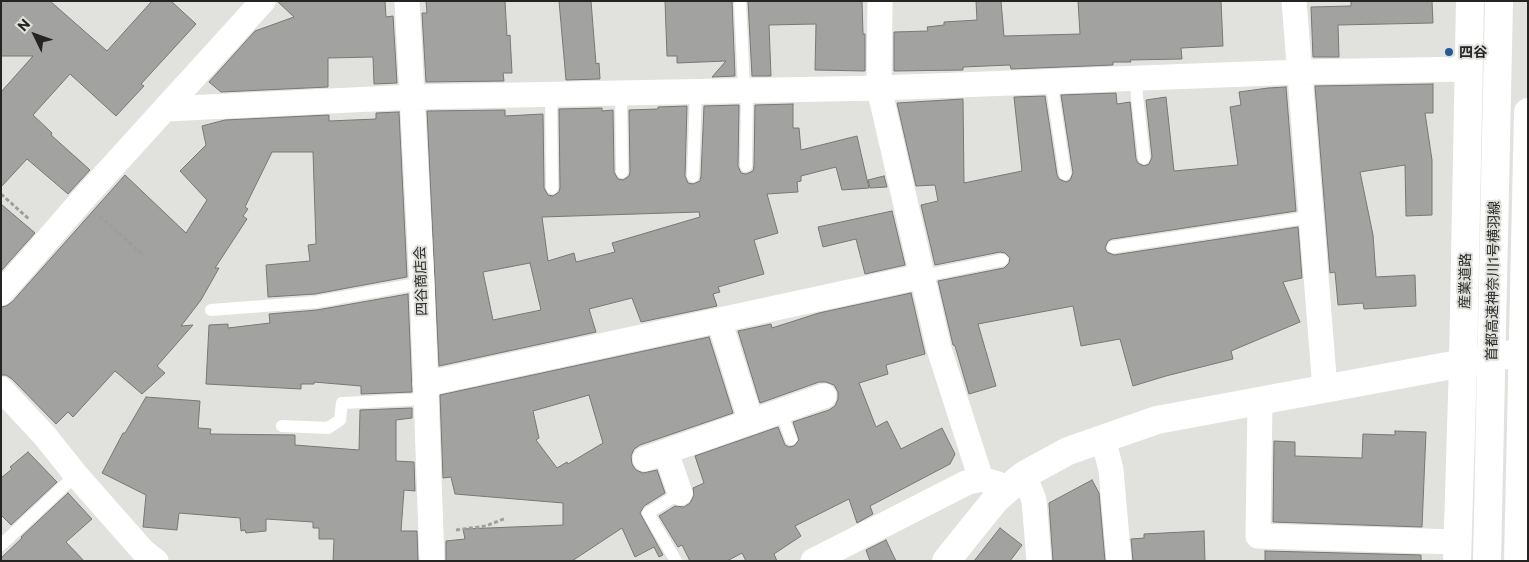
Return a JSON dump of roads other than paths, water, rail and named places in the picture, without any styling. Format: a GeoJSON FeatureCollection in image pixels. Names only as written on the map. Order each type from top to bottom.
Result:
{"type":"FeatureCollection","features":[{"type":"Feature","properties":{"kind":"main road","name":"産業道路"},"geometry":{"type":"LineString","coordinates":[[1457,552],[1463,363],[1470,1]]}},
{"type":"Feature","properties":{"kind":"main road","name":"首都高速神奈川1号横羽線"},"geometry":{"type":"LineString","coordinates":[[1487,561],[1498,1]]}},
{"type":"Feature","properties":{"kind":"main road"},"geometry":{"type":"LineString","coordinates":[[1518,561],[1528,112]]}},
{"type":"Feature","properties":{"kind":"main road"},"geometry":{"type":"LineString","coordinates":[[946,561],[996,499],[1017,481],[1068,450],[1158,420],[1528,351]]}},
{"type":"Feature","properties":{"kind":"street"},"geometry":{"type":"LineString","coordinates":[[1,293],[49,237],[263,1]]}},
{"type":"Feature","properties":{"kind":"street","name":"四谷商店会"},"geometry":{"type":"LineString","coordinates":[[407,1],[422,283],[432,561]]}},
{"type":"Feature","properties":{"kind":"street"},"geometry":{"type":"LineString","coordinates":[[880,1],[879,88],[939,349],[981,480]]}},
{"type":"Feature","properties":{"kind":"street"},"geometry":{"type":"LineString","coordinates":[[1294,1],[1325,389]]}},
{"type":"Feature","properties":{"kind":"street"},"geometry":{"type":"LineString","coordinates":[[166,109],[413,97],[879,88],[1300,72],[1468,69]]}},
{"type":"Feature","properties":{"kind":"street"},"geometry":{"type":"LineString","coordinates":[[425,392],[719,320],[922,276]]}},
{"type":"Feature","properties":{"kind":"street"},"geometry":{"type":"LineString","coordinates":[[719,320],[751,422]]}},
{"type":"Feature","properties":{"kind":"street"},"geometry":{"type":"LineString","coordinates":[[1,389],[45,436],[76,475],[144,552],[156,561]]}},
{"type":"Feature","properties":{"kind":"street"},"geometry":{"type":"LineString","coordinates":[[680,493],[656,456],[824,396]]}},
{"type":"Feature","properties":{"kind":"street"},"geometry":{"type":"LineString","coordinates":[[1260,402],[1258,536],[1457,552]]}},
{"type":"Feature","properties":{"kind":"street"},"geometry":{"type":"LineString","coordinates":[[1103,438],[1111,470],[1119,561]]}},
{"type":"Feature","properties":{"kind":"street"},"geometry":{"type":"LineString","coordinates":[[813,561],[966,483],[981,480],[1017,481],[1034,500],[1039,561]]}},
{"type":"Feature","properties":{"kind":"lane"},"geometry":{"type":"LineString","coordinates":[[740,1],[746,90],[746,166]]}},
{"type":"Feature","properties":{"kind":"lane"},"geometry":{"type":"LineString","coordinates":[[1135,78],[1144,158]]}},
{"type":"Feature","properties":{"kind":"lane"},"geometry":{"type":"LineString","coordinates":[[1051,82],[1065,174]]}},
{"type":"Feature","properties":{"kind":"lane"},"geometry":{"type":"LineString","coordinates":[[694,176],[696,92]]}},
{"type":"Feature","properties":{"kind":"lane"},"geometry":{"type":"LineString","coordinates":[[621,93],[622,172]]}},
{"type":"Feature","properties":{"kind":"lane"},"geometry":{"type":"LineString","coordinates":[[551,95],[552,188]]}},
{"type":"Feature","properties":{"kind":"lane"},"geometry":{"type":"LineString","coordinates":[[1113,247],[1311,217]]}},
{"type":"Feature","properties":{"kind":"lane"},"geometry":{"type":"LineString","coordinates":[[922,276],[1002,260]]}},
{"type":"Feature","properties":{"kind":"lane"},"geometry":{"type":"LineString","coordinates":[[211,310],[316,302],[422,283]]}},
{"type":"Feature","properties":{"kind":"lane"},"geometry":{"type":"LineString","coordinates":[[282,426],[328,428],[340,420],[342,403],[425,392]]}},
{"type":"Feature","properties":{"kind":"lane"},"geometry":{"type":"LineString","coordinates":[[781,412],[791,439]]}},
{"type":"Feature","properties":{"kind":"lane"},"geometry":{"type":"LineString","coordinates":[[1,545],[76,475]]}},
{"type":"Feature","properties":{"kind":"lane"},"geometry":{"type":"LineString","coordinates":[[676,561],[648,513],[680,493]]}},
{"type":"Feature","properties":{"kind":"place","name":"四谷"},"geometry":{"type":"Point","coordinates":[1449,52]}}]}
